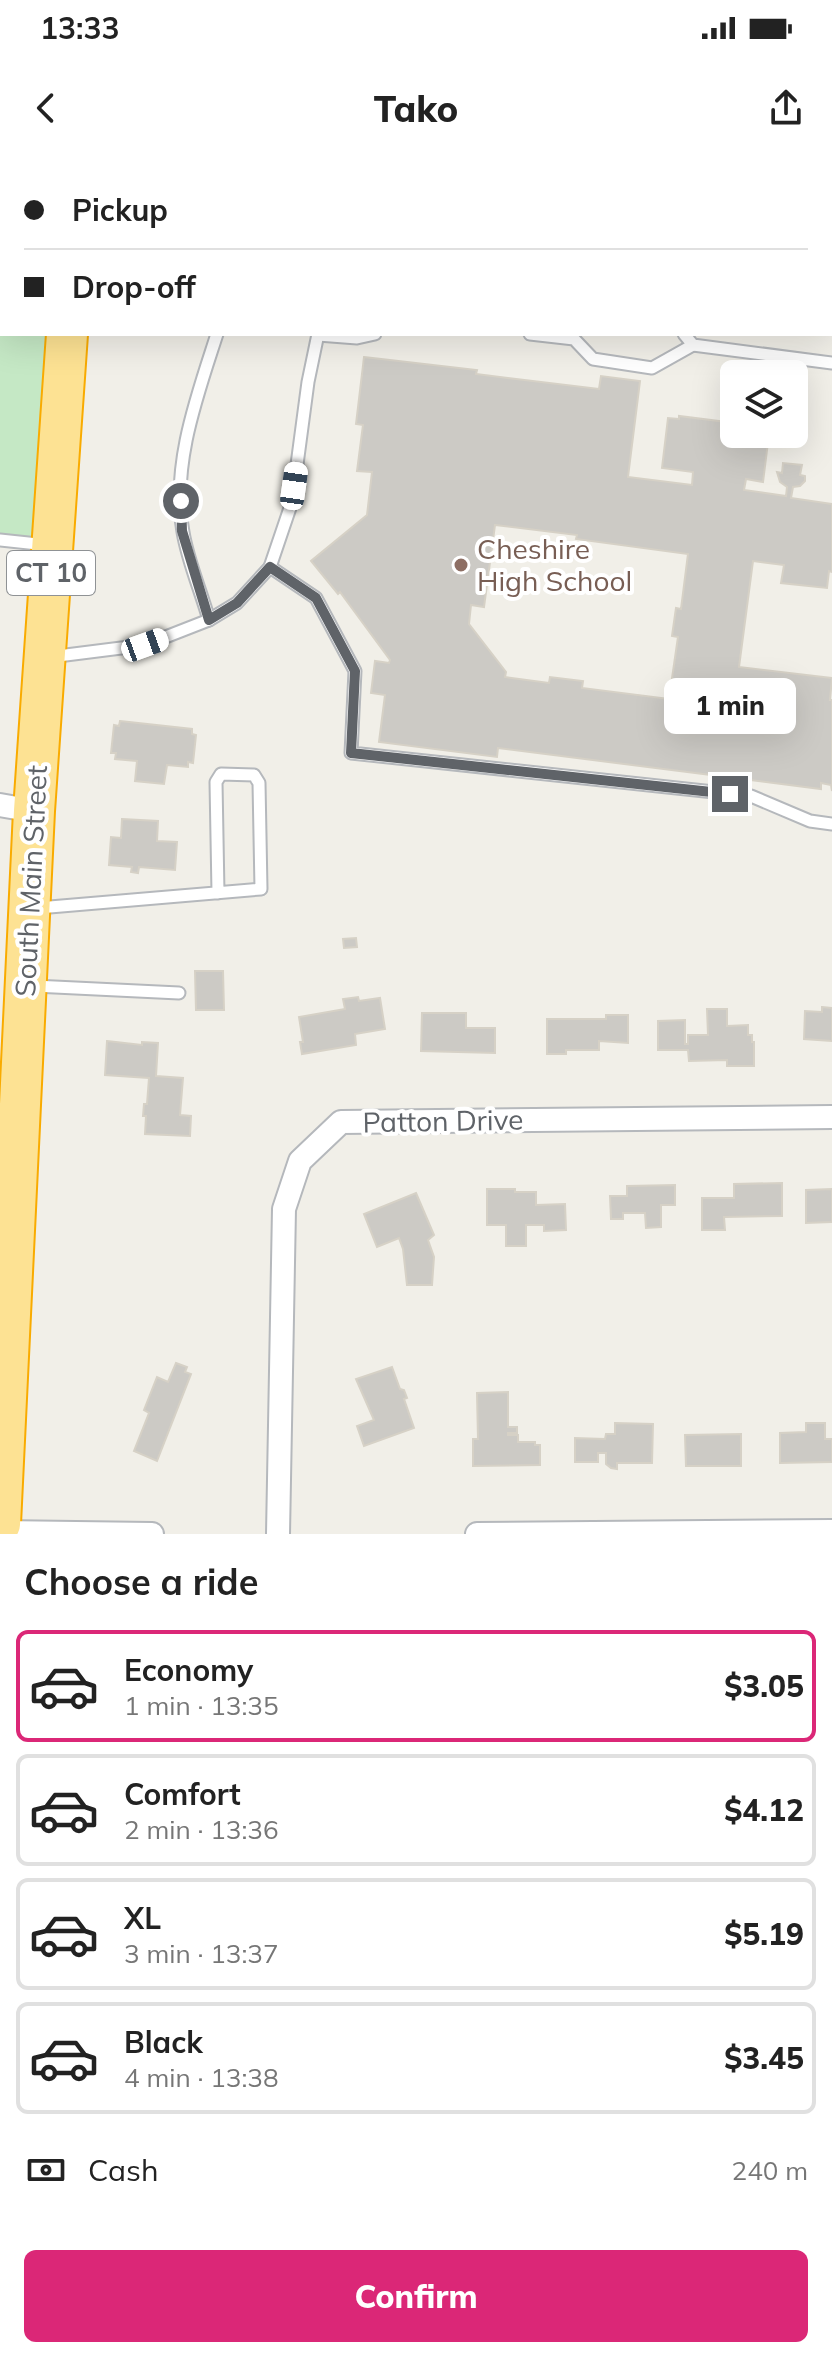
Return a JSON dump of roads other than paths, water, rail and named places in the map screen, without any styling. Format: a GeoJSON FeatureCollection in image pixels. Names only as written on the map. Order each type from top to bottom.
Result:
{"type":"FeatureCollection","features":[{"type":"Feature","properties":{"kind":"highway","name":"South Main Street"},"geometry":{"type":"LineString","coordinates":[[0,1524],[6,1278],[29,909],[17,808],[46,658],[67,336]]}},
{"type":"Feature","properties":{"kind":"street","name":"Patton Drive"},"geometry":{"type":"LineString","coordinates":[[278,1534],[284,1209],[300,1161],[341,1122],[832,1117]]}},
{"type":"Feature","properties":{"kind":"street"},"geometry":{"type":"LineString","coordinates":[[477,1534],[832,1531]]}},
{"type":"Feature","properties":{"kind":"street"},"geometry":{"type":"LineString","coordinates":[[0,1532],[152,1534]]}},
{"type":"Feature","properties":{"kind":"lane"},"geometry":{"type":"LineString","coordinates":[[209,620],[182,531],[180,471],[199,391],[216,336]]}},
{"type":"Feature","properties":{"kind":"lane"},"geometry":{"type":"LineString","coordinates":[[46,658],[145,645],[209,620],[237,603],[270,567],[292,502],[308,382],[318,336]]}},
{"type":"Feature","properties":{"kind":"lane"},"geometry":{"type":"LineString","coordinates":[[338,336],[366,336]]}},
{"type":"Feature","properties":{"kind":"lane"},"geometry":{"type":"LineString","coordinates":[[548,336],[574,339],[593,359],[652,368],[693,345],[832,363]]}},
{"type":"Feature","properties":{"kind":"lane"},"geometry":{"type":"LineString","coordinates":[[686,336],[693,345]]}},
{"type":"Feature","properties":{"kind":"lane"},"geometry":{"type":"LineString","coordinates":[[0,540],[53,545]]}},
{"type":"Feature","properties":{"kind":"lane"},"geometry":{"type":"LineString","coordinates":[[270,567],[316,598],[355,671],[351,753],[751,796],[810,821],[832,824]]}},
{"type":"Feature","properties":{"kind":"lane"},"geometry":{"type":"LineString","coordinates":[[29,909],[218,893],[261,889],[259,783],[254,775],[221,774],[216,782],[218,893]]}},
{"type":"Feature","properties":{"kind":"lane"},"geometry":{"type":"LineString","coordinates":[[26,986],[179,993]]}},
{"type":"Feature","properties":{"kind":"place","name":"Cheshire High School"},"geometry":{"type":"Point","coordinates":[461,565]}}]}
